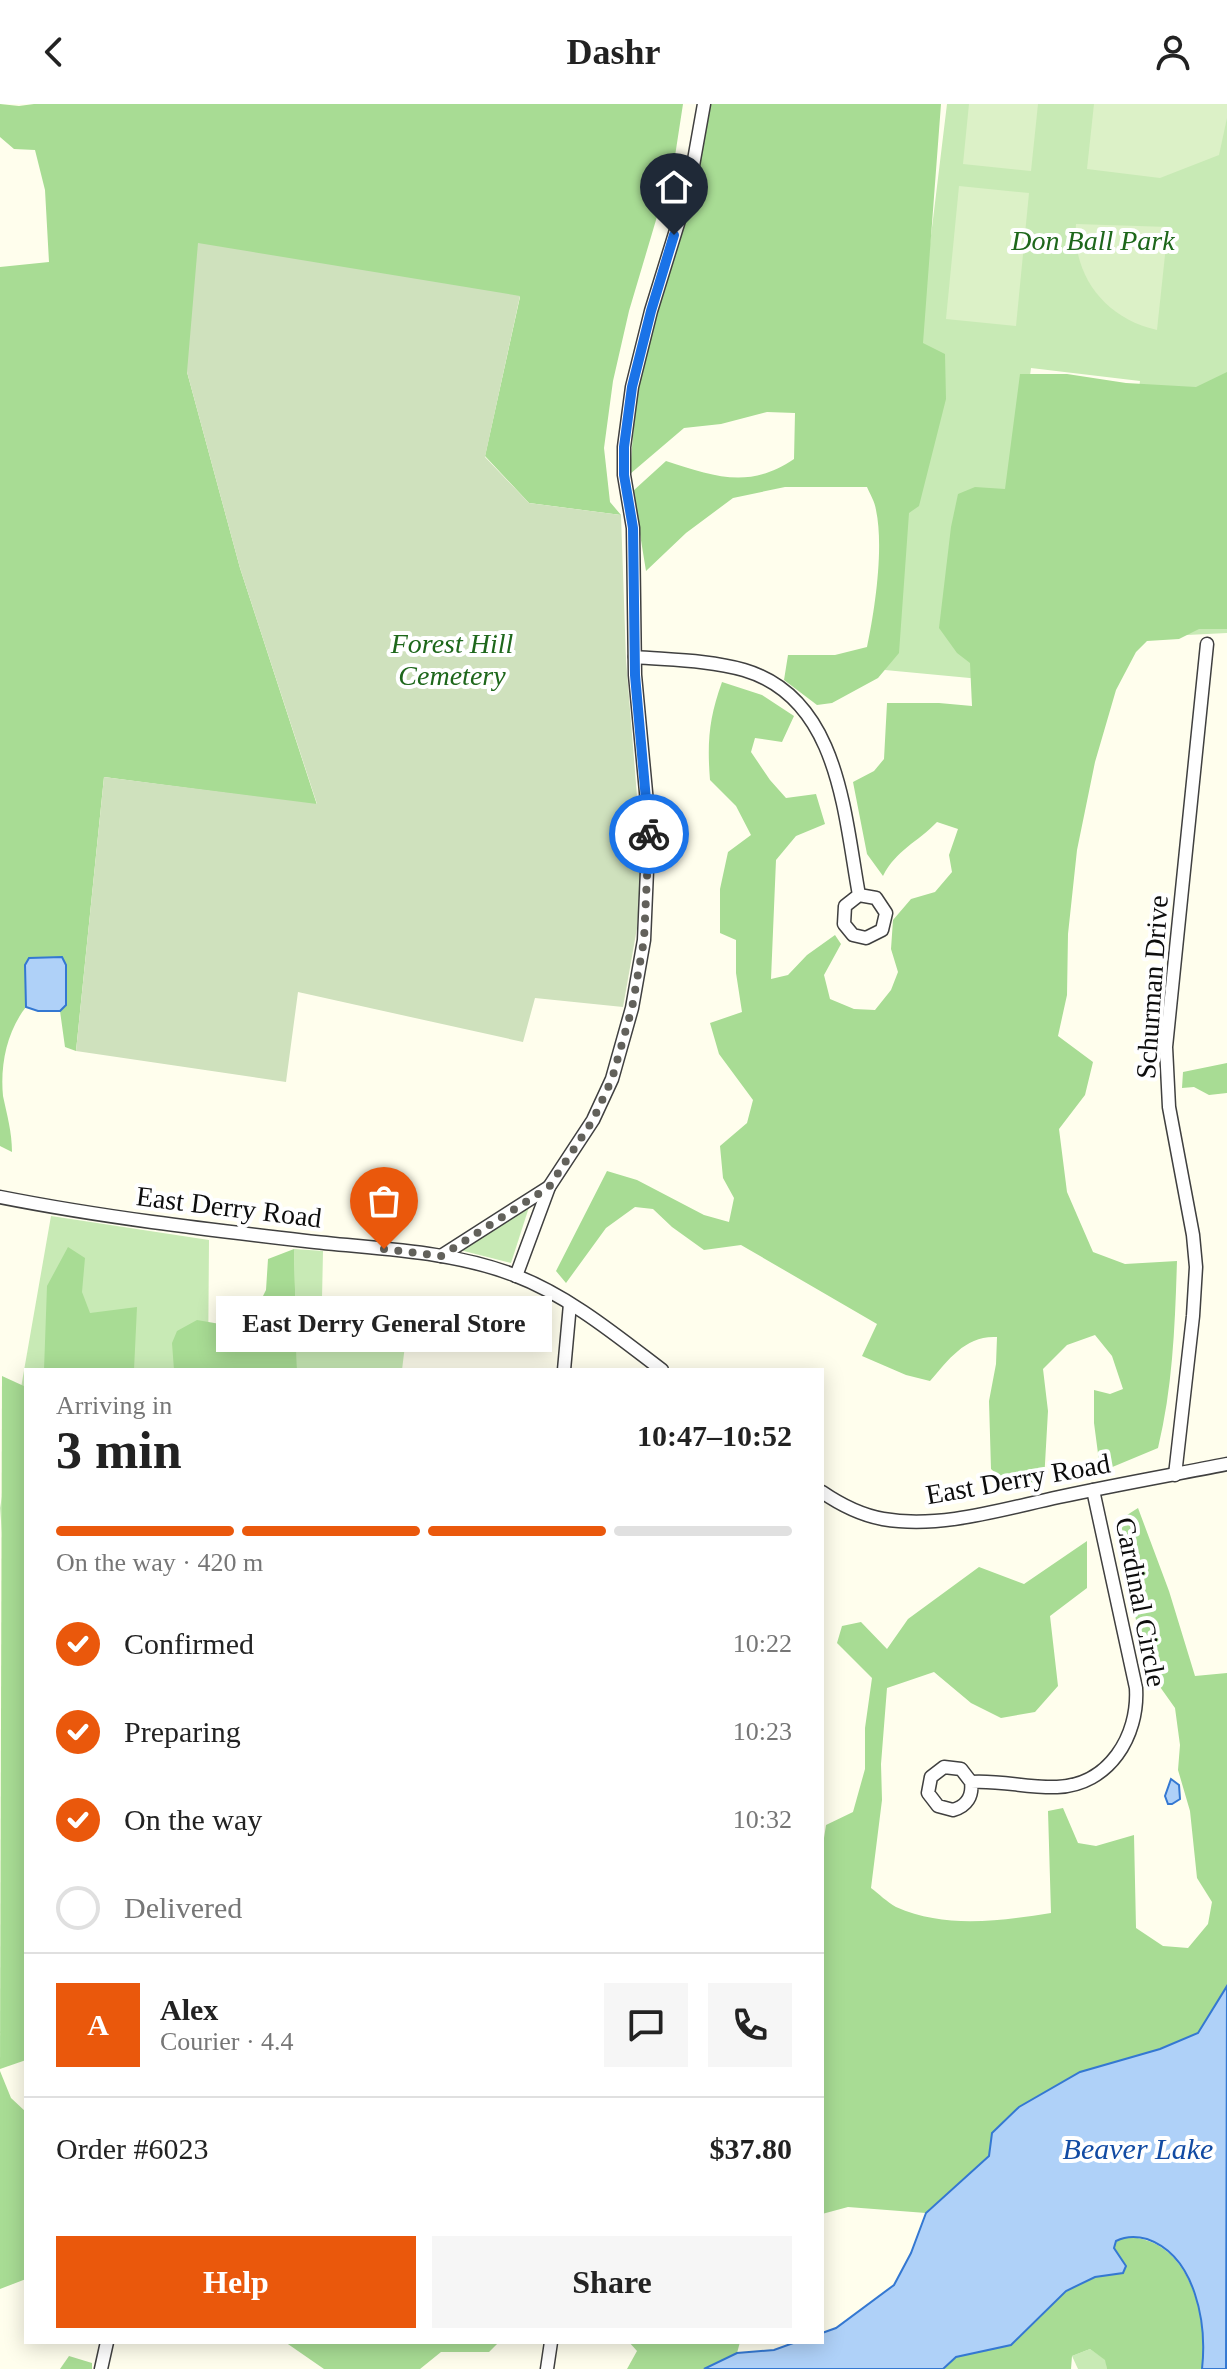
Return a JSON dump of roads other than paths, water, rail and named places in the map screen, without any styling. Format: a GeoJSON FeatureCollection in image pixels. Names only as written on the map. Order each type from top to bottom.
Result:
{"type":"FeatureCollection","features":[{"type":"Feature","properties":{"kind":"street"},"geometry":{"type":"LineString","coordinates":[[516,1276],[549,1187],[593,1120],[612,1079],[626,1032],[644,940],[649,839],[635,657],[633,528],[624,475],[626,417],[651,311],[692,174],[704,104]]}},
{"type":"Feature","properties":{"kind":"street","name":"Schurman Drive"},"geometry":{"type":"LineString","coordinates":[[1175,1475],[1196,1267],[1169,1107],[1166,1047],[1207,644]]}},
{"type":"Feature","properties":{"kind":"street"},"geometry":{"type":"LineString","coordinates":[[635,657],[745,670],[771,681],[802,705],[817,725],[826,745],[848,831],[859,895]]}},
{"type":"Feature","properties":{"kind":"street"},"geometry":{"type":"LineString","coordinates":[[441,1256],[549,1187]]}},
{"type":"Feature","properties":{"kind":"street","name":"East Derry Road"},"geometry":{"type":"LineString","coordinates":[[0,1197],[154,1223],[441,1256],[480,1264],[516,1276],[570,1304],[659,1368]]}},
{"type":"Feature","properties":{"kind":"street"},"geometry":{"type":"LineString","coordinates":[[564,1368],[570,1304]]}},
{"type":"Feature","properties":{"kind":"street","name":"East Derry Road"},"geometry":{"type":"LineString","coordinates":[[824,1493],[872,1517],[919,1521],[976,1514],[1227,1464]]}},
{"type":"Feature","properties":{"kind":"street","name":"Cardinal Circle"},"geometry":{"type":"LineString","coordinates":[[971,1782],[1053,1787],[1075,1784],[1091,1778],[1108,1765],[1131,1731],[1137,1704],[1136,1688],[1093,1490]]}},
{"type":"Feature","properties":{"kind":"street"},"geometry":{"type":"LineString","coordinates":[[101,2369],[107,2344]]}},
{"type":"Feature","properties":{"kind":"street"},"geometry":{"type":"LineString","coordinates":[[547,2369],[551,2344]]}},
{"type":"Feature","properties":{"kind":"water"},"geometry":{"type":"Polygon","coordinates":[[[62,957],[66,965],[66,1005],[60,1011],[38,1011],[26,1007],[25,965],[29,958],[62,957]]]}},
{"type":"Feature","properties":{"kind":"water"},"geometry":{"type":"Polygon","coordinates":[[[1171,1779],[1179,1785],[1180,1799],[1168,1804],[1165,1796],[1171,1779]]]}},
{"type":"Feature","properties":{"kind":"water","name":"Beaver Lake"},"geometry":{"type":"Polygon","coordinates":[[[1227,1986],[1226,2369],[1202,2369],[1200,2313],[1195,2294],[1177,2260],[1164,2248],[1135,2237],[1116,2241],[1114,2248],[1126,2266],[1123,2273],[1095,2277],[1066,2291],[1011,2345],[956,2357],[943,2369],[704,2369],[737,2353],[774,2350],[790,2344],[824,2344],[824,2332],[836,2328],[894,2285],[911,2253],[926,2213],[989,2156],[992,2133],[1019,2107],[1080,2072],[1160,2049],[1198,2033],[1227,1986]]]}},
{"type":"Feature","properties":{"kind":"place","name":"East Derry General Store"},"geometry":{"type":"Point","coordinates":[384,1249]}},
{"type":"Feature","properties":{"kind":"park label","name":"Don Ball Park"},"geometry":{"type":"Point","coordinates":[1093,240]}},
{"type":"Feature","properties":{"kind":"park label","name":"Forest Hill Cemetery"},"geometry":{"type":"Point","coordinates":[452,659]}}]}
